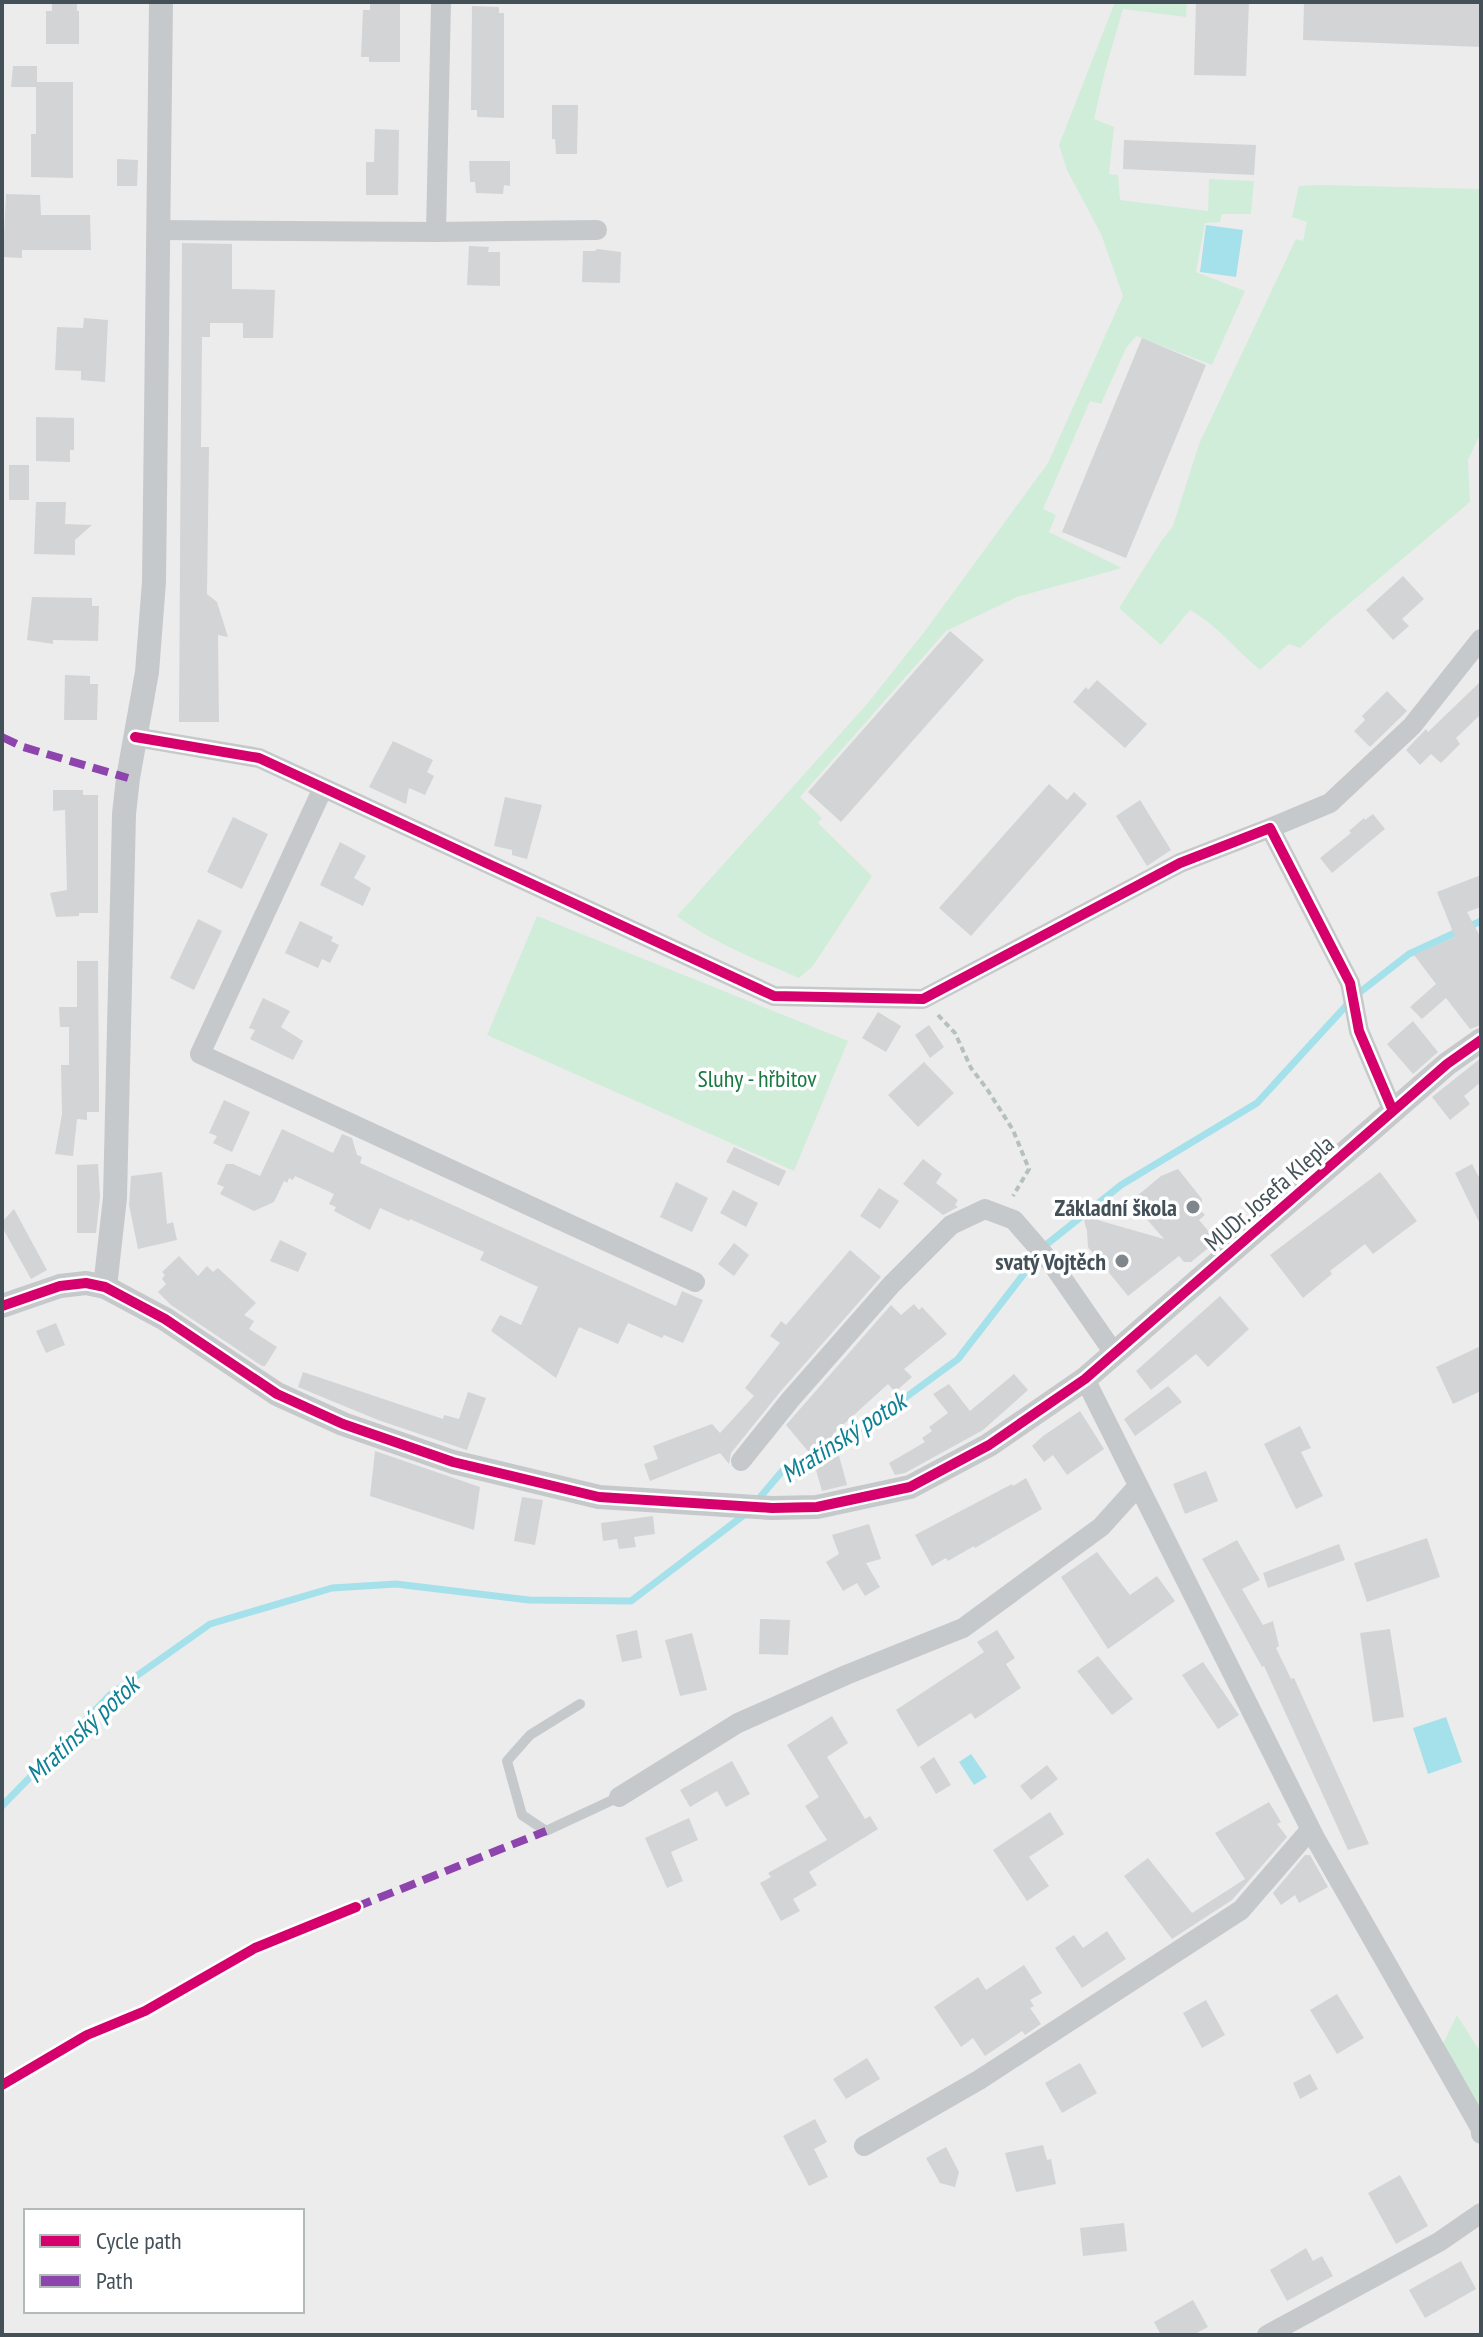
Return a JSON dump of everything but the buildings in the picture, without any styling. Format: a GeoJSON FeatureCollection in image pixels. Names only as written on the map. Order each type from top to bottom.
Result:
{"type":"FeatureCollection","features":[{"type":"Feature","properties":{"kind":"street"},"geometry":{"type":"LineString","coordinates":[[2,1306],[60,1286],[86,1283],[105,1287],[115,1198],[124,814],[147,672],[154,582],[161,2]]}},
{"type":"Feature","properties":{"kind":"street"},"geometry":{"type":"LineString","coordinates":[[436,232],[441,2]]}},
{"type":"Feature","properties":{"kind":"street"},"geometry":{"type":"LineString","coordinates":[[157,230],[597,230]]}},
{"type":"Feature","properties":{"kind":"street"},"geometry":{"type":"LineString","coordinates":[[135,737],[259,758],[774,996],[923,999],[1180,863],[1330,803],[1412,726],[1481,639]]}},
{"type":"Feature","properties":{"kind":"street"},"geometry":{"type":"LineString","coordinates":[[323,788],[200,1054],[695,1282]]}},
{"type":"Feature","properties":{"kind":"street"},"geometry":{"type":"LineString","coordinates":[[1270,828],[1350,983],[1359,1031],[1393,1111]]}},
{"type":"Feature","properties":{"kind":"street","name":"MUDr. Josefa Klepla"},"geometry":{"type":"LineString","coordinates":[[105,1287],[165,1319],[277,1394],[357,1429],[453,1462],[599,1497],[772,1508],[817,1507],[910,1487],[989,1445],[1085,1379],[1447,1064],[1481,1040]]}},
{"type":"Feature","properties":{"kind":"street"},"geometry":{"type":"LineString","coordinates":[[741,1461],[891,1285],[951,1225],[985,1209],[1014,1220],[1053,1265],[1114,1353]]}},
{"type":"Feature","properties":{"kind":"street"},"geometry":{"type":"LineString","coordinates":[[1085,1379],[1310,1830],[1481,2129],[1481,2134]]}},
{"type":"Feature","properties":{"kind":"street"},"geometry":{"type":"LineString","coordinates":[[619,1797],[738,1723],[963,1628],[1101,1527],[1138,1486]]}},
{"type":"Feature","properties":{"kind":"street"},"geometry":{"type":"LineString","coordinates":[[864,2146],[979,2080],[1241,1910],[1310,1830]]}},
{"type":"Feature","properties":{"kind":"street"},"geometry":{"type":"LineString","coordinates":[[1267,2335],[1439,2242],[1481,2213]]}},
{"type":"Feature","properties":{"kind":"lane"},"geometry":{"type":"LineString","coordinates":[[580,1704],[530,1735],[507,1761],[522,1815],[546,1831],[619,1797]]}},
{"type":"Feature","properties":{"kind":"path"},"geometry":{"type":"LineString","coordinates":[[923,999],[955,1033],[971,1068],[1013,1130],[1029,1169],[1011,1200],[1014,1220]]}},
{"type":"Feature","properties":{"kind":"green space"},"geometry":{"type":"Polygon","coordinates":[[[1115,2],[1187,2],[1186,17],[1123,9],[1094,119],[1114,127],[1109,174],[1118,175],[1120,200],[1208,211],[1209,179],[1254,181],[1251,214],[1222,214],[1220,222],[1205,223],[1196,272],[1245,291],[1212,365],[1136,336],[1126,348],[1101,404],[1090,401],[1043,509],[1056,515],[1049,532],[1122,568],[1017,597],[946,631],[800,797],[822,818],[818,823],[872,876],[813,966],[799,978],[721,943],[677,916],[867,704],[925,631],[1048,463],[1123,296],[1101,234],[1067,170],[1059,145],[1115,2]]]}},
{"type":"Feature","properties":{"kind":"green space"},"geometry":{"type":"Polygon","coordinates":[[[1299,186],[1481,189],[1481,432],[1468,460],[1470,502],[1300,648],[1289,644],[1260,670],[1190,610],[1161,645],[1119,608],[1173,526],[1199,444],[1296,239],[1303,241],[1307,222],[1292,217],[1299,186]]]}},
{"type":"Feature","properties":{"kind":"green space","name":"Sluhy - hřbitov"},"geometry":{"type":"Polygon","coordinates":[[[537,916],[848,1041],[794,1171],[487,1035],[537,916]]]}},
{"type":"Feature","properties":{"kind":"green space"},"geometry":{"type":"Polygon","coordinates":[[[1457,2015],[1481,2053],[1481,2109],[1441,2048],[1457,2015]]]}},
{"type":"Feature","properties":{"kind":"water"},"geometry":{"type":"Polygon","coordinates":[[[1206,225],[1243,230],[1236,277],[1200,272],[1206,225]]]}},
{"type":"Feature","properties":{"kind":"water"},"geometry":{"type":"Polygon","coordinates":[[[1446,1717],[1462,1762],[1428,1774],[1413,1728],[1446,1717]]]}},
{"type":"Feature","properties":{"kind":"water"},"geometry":{"type":"Polygon","coordinates":[[[971,1754],[987,1777],[974,1785],[959,1762],[971,1754]]]}},
{"type":"Feature","properties":{"kind":"waterway","name":"Mratínský potok"},"geometry":{"type":"LineString","coordinates":[[756,1502],[784,1469],[868,1425],[958,1359],[1047,1244],[1121,1185],[1257,1103],[1355,996],[1409,954],[1481,921]]}},
{"type":"Feature","properties":{"kind":"waterway","name":"Mratínský potok"},"geometry":{"type":"LineString","coordinates":[[2,1806],[111,1694],[210,1624],[332,1588],[396,1584],[529,1600],[631,1601],[748,1512]]}},
{"type":"Feature","properties":{"kind":"marked path"},"geometry":{"type":"LineString","coordinates":[[2,737],[23,747],[128,778]]}},
{"type":"Feature","properties":{"kind":"marked path"},"geometry":{"type":"LineString","coordinates":[[356,1907],[546,1831]]}},
{"type":"Feature","properties":{"kind":"cycle path"},"geometry":{"type":"LineString","coordinates":[[135,737],[259,758],[774,996],[923,999],[1180,863],[1270,828],[1350,983],[1359,1031],[1393,1111]]}},
{"type":"Feature","properties":{"kind":"cycle path"},"geometry":{"type":"LineString","coordinates":[[2,1306],[60,1286],[86,1283],[105,1287],[165,1319],[277,1394],[343,1424],[453,1462],[599,1497],[772,1508],[817,1507],[910,1487],[989,1445],[1085,1379],[1447,1064],[1481,1040]]}},
{"type":"Feature","properties":{"kind":"cycle path"},"geometry":{"type":"LineString","coordinates":[[2,2085],[87,2035],[145,2011],[255,1948],[356,1907]]}},
{"type":"Feature","properties":{"kind":"place","name":"Základní škola"},"geometry":{"type":"Point","coordinates":[1193,1207]}},
{"type":"Feature","properties":{"kind":"place","name":"svatý Vojtěch"},"geometry":{"type":"Point","coordinates":[1122,1261]}}]}
